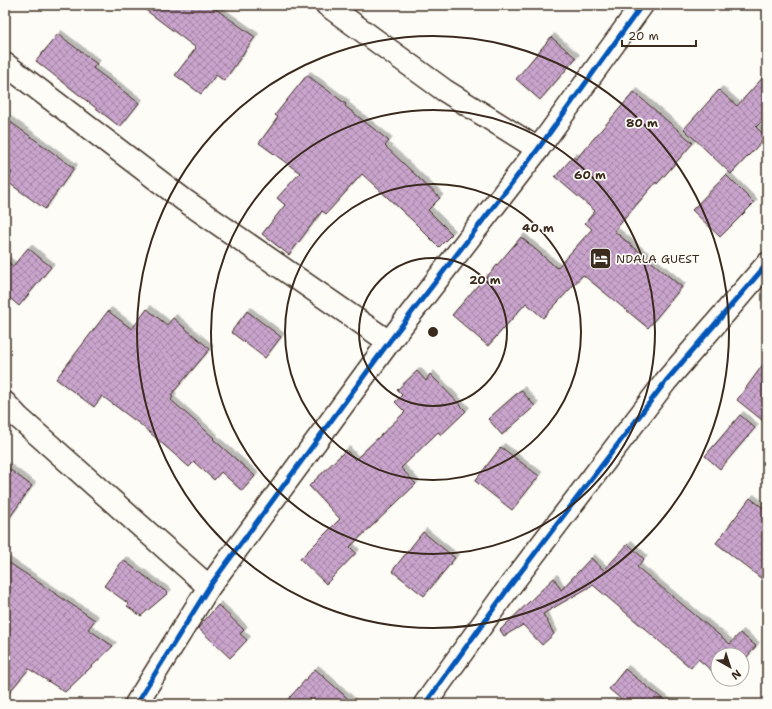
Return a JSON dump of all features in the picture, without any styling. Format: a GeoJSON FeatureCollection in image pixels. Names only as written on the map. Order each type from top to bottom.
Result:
{"type":"FeatureCollection","features":[{"type":"Feature","properties":{"kind":"street"},"geometry":{"type":"LineString","coordinates":[[327,5],[444,90],[538,149]]}},
{"type":"Feature","properties":{"kind":"street"},"geometry":{"type":"LineString","coordinates":[[136,704],[209,587],[389,342],[538,149],[642,5]]}},
{"type":"Feature","properties":{"kind":"street"},"geometry":{"type":"LineString","coordinates":[[5,64],[184,200],[389,342]]}},
{"type":"Feature","properties":{"kind":"street"},"geometry":{"type":"LineString","coordinates":[[424,704],[507,590],[666,381],[767,264]]}},
{"type":"Feature","properties":{"kind":"street"},"geometry":{"type":"LineString","coordinates":[[5,403],[18,417],[209,587]]}},
{"type":"Feature","properties":{"kind":"building"},"geometry":{"type":"Polygon","coordinates":[[[139,5],[210,5],[255,37],[224,81],[216,75],[201,94],[175,75],[196,48],[139,5]]]}},
{"type":"Feature","properties":{"kind":"building"},"geometry":{"type":"Polygon","coordinates":[[[58,34],[97,64],[93,68],[139,103],[120,127],[36,61],[58,34]]]}},
{"type":"Feature","properties":{"kind":"building"},"geometry":{"type":"Polygon","coordinates":[[[551,37],[576,58],[540,100],[516,79],[551,37]]]}},
{"type":"Feature","properties":{"kind":"building"},"geometry":{"type":"Polygon","coordinates":[[[767,73],[767,116],[756,127],[766,137],[731,174],[684,129],[719,90],[737,106],[767,73]]]}},
{"type":"Feature","properties":{"kind":"building"},"geometry":{"type":"Polygon","coordinates":[[[307,75],[346,104],[345,106],[389,141],[385,146],[440,198],[428,210],[452,234],[439,247],[362,174],[326,214],[322,211],[289,255],[262,234],[285,205],[277,198],[300,173],[259,143],[278,117],[275,115],[307,75]]]}},
{"type":"Feature","properties":{"kind":"building"},"geometry":{"type":"Polygon","coordinates":[[[634,92],[693,143],[657,184],[656,182],[614,231],[682,287],[648,328],[583,275],[543,318],[526,303],[488,346],[452,315],[521,237],[557,268],[592,229],[585,223],[595,211],[555,177],[573,157],[576,159],[634,92]]]}},
{"type":"Feature","properties":{"kind":"building"},"geometry":{"type":"Polygon","coordinates":[[[5,118],[74,168],[45,209],[6,181],[12,173],[5,167],[5,118]]]}},
{"type":"Feature","properties":{"kind":"building"},"geometry":{"type":"Polygon","coordinates":[[[726,175],[754,203],[720,237],[692,210],[726,175]]]}},
{"type":"Feature","properties":{"kind":"building"},"geometry":{"type":"Polygon","coordinates":[[[28,248],[51,267],[19,306],[5,294],[5,260],[13,266],[28,248]]]}},
{"type":"Feature","properties":{"kind":"building"},"geometry":{"type":"Polygon","coordinates":[[[147,309],[167,325],[173,318],[210,349],[171,395],[173,397],[171,400],[255,476],[242,491],[221,472],[214,480],[194,462],[189,467],[141,425],[102,396],[94,407],[56,379],[108,311],[132,329],[147,309]]]}},
{"type":"Feature","properties":{"kind":"building"},"geometry":{"type":"Polygon","coordinates":[[[247,311],[281,337],[265,358],[231,332],[247,311]]]}},
{"type":"Feature","properties":{"kind":"building"},"geometry":{"type":"Polygon","coordinates":[[[767,359],[767,424],[737,400],[767,359]]]}},
{"type":"Feature","properties":{"kind":"building"},"geometry":{"type":"Polygon","coordinates":[[[417,371],[426,381],[430,374],[466,411],[441,435],[438,432],[401,468],[416,484],[350,547],[356,553],[326,584],[300,559],[340,519],[309,486],[346,450],[355,460],[405,412],[395,402],[402,395],[397,390],[417,371]]]}},
{"type":"Feature","properties":{"kind":"building"},"geometry":{"type":"Polygon","coordinates":[[[521,390],[535,406],[502,435],[488,419],[521,390]]]}},
{"type":"Feature","properties":{"kind":"building"},"geometry":{"type":"Polygon","coordinates":[[[740,415],[755,428],[720,469],[705,456],[740,415]]]}},
{"type":"Feature","properties":{"kind":"building"},"geometry":{"type":"Polygon","coordinates":[[[501,447],[539,476],[512,510],[475,481],[501,447]]]}},
{"type":"Feature","properties":{"kind":"building"},"geometry":{"type":"Polygon","coordinates":[[[5,466],[32,486],[5,524],[5,466]]]}},
{"type":"Feature","properties":{"kind":"building"},"geometry":{"type":"Polygon","coordinates":[[[750,498],[767,511],[767,583],[716,543],[750,498]]]}},
{"type":"Feature","properties":{"kind":"building"},"geometry":{"type":"Polygon","coordinates":[[[423,532],[455,558],[424,596],[392,571],[423,532]]]}},
{"type":"Feature","properties":{"kind":"building"},"geometry":{"type":"Polygon","coordinates":[[[628,544],[644,559],[637,567],[730,644],[740,633],[756,646],[750,653],[750,647],[710,647],[710,669],[698,659],[691,668],[593,585],[543,614],[554,634],[542,645],[523,625],[504,636],[500,630],[554,578],[561,590],[591,558],[604,570],[628,544]]]}},
{"type":"Feature","properties":{"kind":"building"},"geometry":{"type":"Polygon","coordinates":[[[5,560],[95,620],[88,629],[113,646],[65,692],[29,669],[5,697],[5,560]]]}},
{"type":"Feature","properties":{"kind":"building"},"geometry":{"type":"Polygon","coordinates":[[[123,560],[168,593],[141,616],[127,606],[129,604],[104,586],[123,560]]]}},
{"type":"Feature","properties":{"kind":"building"},"geometry":{"type":"Polygon","coordinates":[[[218,605],[244,630],[240,634],[247,640],[230,658],[198,628],[218,605]]]}},
{"type":"Feature","properties":{"kind":"building"},"geometry":{"type":"Polygon","coordinates":[[[315,669],[354,704],[284,704],[315,669]]]}},
{"type":"Feature","properties":{"kind":"building"},"geometry":{"type":"Polygon","coordinates":[[[625,669],[669,704],[627,704],[609,689],[625,669]]]}},
{"type":"Feature","properties":{"kind":"cycle path"},"geometry":{"type":"LineString","coordinates":[[136,704],[209,587],[389,342],[538,149],[642,5]]}},
{"type":"Feature","properties":{"kind":"cycle path"},"geometry":{"type":"LineString","coordinates":[[425,704],[507,590],[666,381],[767,264]]}},
{"type":"Feature","properties":{"kind":"place","name":"NDALA GUEST"},"geometry":{"type":"Point","coordinates":[600,259]}}]}
